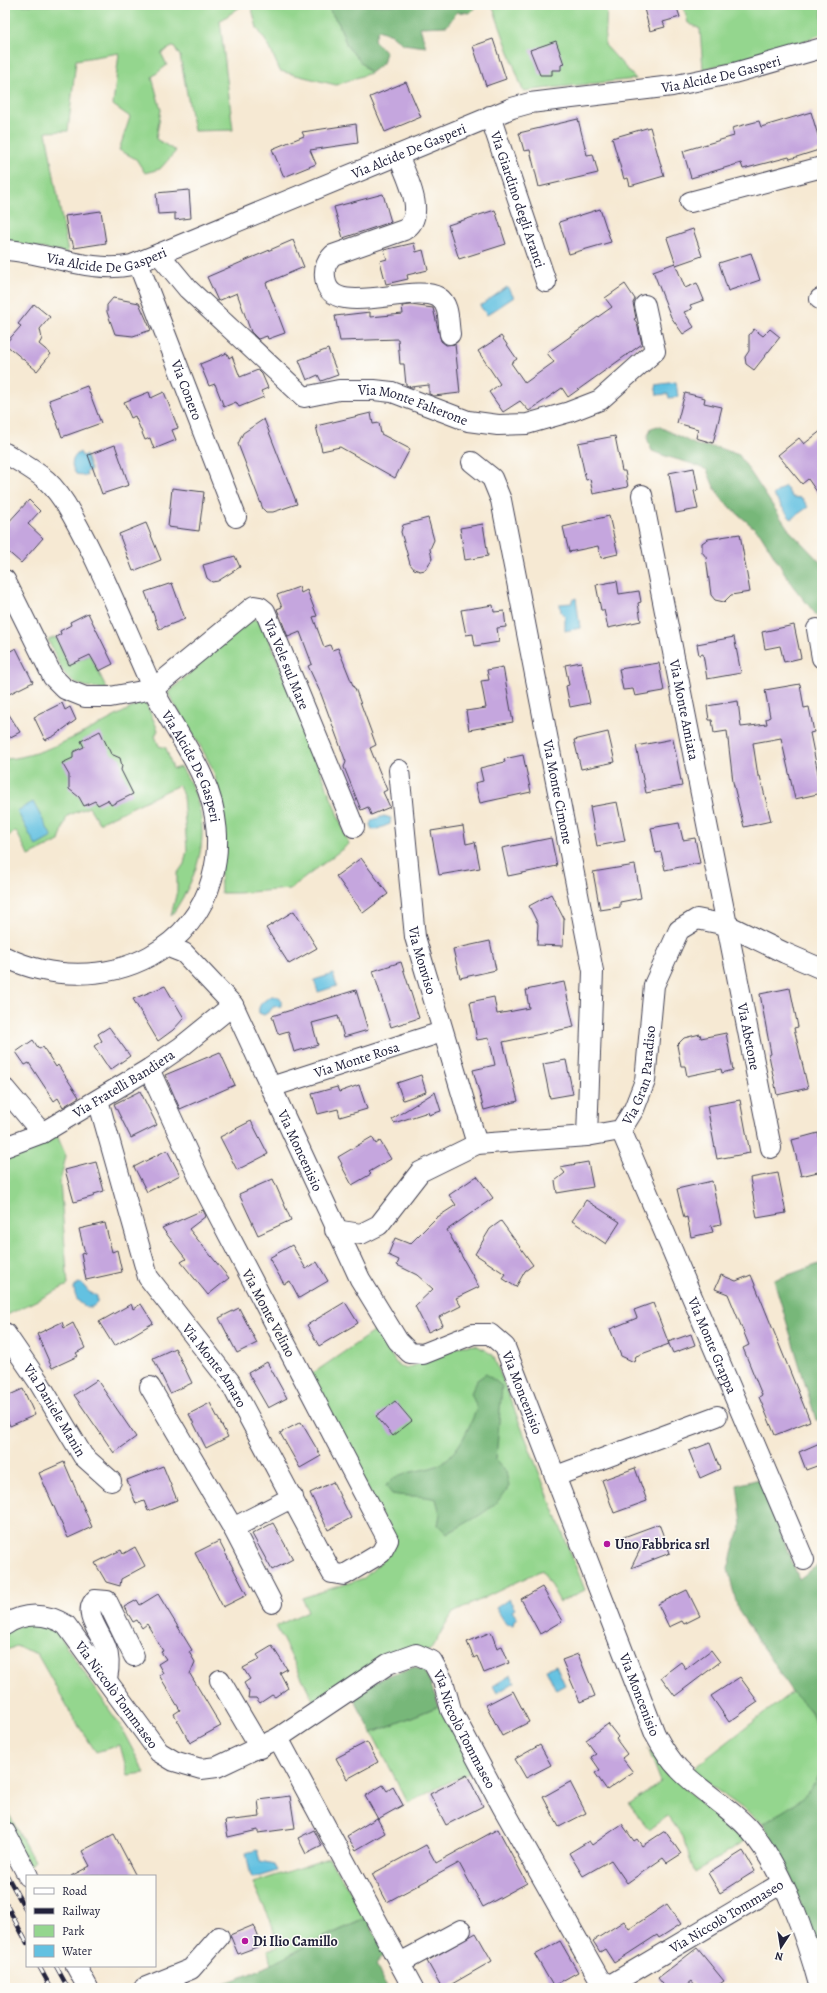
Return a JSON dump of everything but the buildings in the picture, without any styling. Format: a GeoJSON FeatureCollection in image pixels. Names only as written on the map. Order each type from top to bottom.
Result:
{"type":"FeatureCollection","features":[{"type":"Feature","properties":{"kind":"street","name":"Via Alcide De Gasperi"},"geometry":{"type":"LineString","coordinates":[[5,250],[100,267],[116,268],[138,263],[490,116],[530,103],[688,83],[734,73],[822,48]]}},
{"type":"Feature","properties":{"kind":"street","name":"Via Giardino degli Aranci"},"geometry":{"type":"LineString","coordinates":[[490,116],[546,282]]}},
{"type":"Feature","properties":{"kind":"street"},"geometry":{"type":"LineString","coordinates":[[398,155],[416,208],[413,223],[404,230],[333,255],[327,262],[325,281],[333,294],[346,299],[374,299],[422,293],[436,296],[442,300],[446,307],[450,334]]}},
{"type":"Feature","properties":{"kind":"street"},"geometry":{"type":"LineString","coordinates":[[690,202],[822,167]]}},
{"type":"Feature","properties":{"kind":"street","name":"Via Monte Falterone"},"geometry":{"type":"LineString","coordinates":[[159,254],[188,290],[304,397],[339,390],[374,390],[392,392],[468,421],[498,425],[527,424],[569,412],[600,400],[655,351],[645,305]]}},
{"type":"Feature","properties":{"kind":"street","name":"Via Conero"},"geometry":{"type":"LineString","coordinates":[[138,263],[236,516]]}},
{"type":"Feature","properties":{"kind":"street","name":"Via Alcide De Gasperi"},"geometry":{"type":"LineString","coordinates":[[5,453],[42,475],[53,485],[64,500],[79,528],[153,689],[203,777],[213,802],[218,831],[214,873],[206,898],[191,922],[166,946],[149,956],[125,966],[83,974],[32,969],[5,957]]}},
{"type":"Feature","properties":{"kind":"street","name":"Via Monte Cimone"},"geometry":{"type":"LineString","coordinates":[[472,462],[492,478],[501,500],[593,971],[587,1136]]}},
{"type":"Feature","properties":{"kind":"street","name":"Via Monte Amiata"},"geometry":{"type":"LineString","coordinates":[[642,495],[727,924]]}},
{"type":"Feature","properties":{"kind":"street"},"geometry":{"type":"LineString","coordinates":[[5,580],[51,673],[65,689],[75,694],[98,698],[153,689]]}},
{"type":"Feature","properties":{"kind":"street","name":"Via Vele sul Mare"},"geometry":{"type":"LineString","coordinates":[[153,689],[254,606],[260,607],[265,611],[354,827]]}},
{"type":"Feature","properties":{"kind":"street"},"geometry":{"type":"LineString","coordinates":[[817,629],[822,658]]}},
{"type":"Feature","properties":{"kind":"street","name":"Via Monviso"},"geometry":{"type":"LineString","coordinates":[[399,770],[415,937],[476,1144]]}},
{"type":"Feature","properties":{"kind":"street","name":"Via Gran Paradiso"},"geometry":{"type":"LineString","coordinates":[[336,1230],[361,1234],[379,1225],[420,1172],[476,1144],[587,1136],[621,1130],[634,1109],[645,1081],[654,985],[679,930],[697,919],[727,924],[785,953],[822,969]]}},
{"type":"Feature","properties":{"kind":"street","name":"Via Abetone"},"geometry":{"type":"LineString","coordinates":[[727,924],[771,1148]]}},
{"type":"Feature","properties":{"kind":"street","name":"Via Moncenisio"},"geometry":{"type":"LineString","coordinates":[[166,946],[184,953],[233,1005],[360,1279],[398,1341],[410,1353],[424,1354],[473,1334],[490,1334],[505,1347],[652,1727],[666,1753],[679,1769],[748,1828],[766,1851],[782,1883]]}},
{"type":"Feature","properties":{"kind":"street","name":"Via Fratelli Bandiera"},"geometry":{"type":"LineString","coordinates":[[5,1146],[42,1133],[149,1070],[181,1047],[233,1005]]}},
{"type":"Feature","properties":{"kind":"street","name":"Via Monte Rosa"},"geometry":{"type":"LineString","coordinates":[[271,1087],[442,1032]]}},
{"type":"Feature","properties":{"kind":"street","name":"Via Monte Velino"},"geometry":{"type":"LineString","coordinates":[[149,1070],[201,1182],[388,1540],[380,1553]]}},
{"type":"Feature","properties":{"kind":"street"},"geometry":{"type":"LineString","coordinates":[[5,1089],[42,1133]]}},
{"type":"Feature","properties":{"kind":"street","name":"Via Monte Amaro"},"geometry":{"type":"LineString","coordinates":[[98,1100],[148,1277],[230,1382],[332,1573],[344,1575],[380,1553]]}},
{"type":"Feature","properties":{"kind":"street","name":"Via Monte Grappa"},"geometry":{"type":"LineString","coordinates":[[621,1130],[804,1560]]}},
{"type":"Feature","properties":{"kind":"street","name":"Via Daniele Manin"},"geometry":{"type":"LineString","coordinates":[[5,1333],[38,1381],[83,1456],[111,1481]]}},
{"type":"Feature","properties":{"kind":"street"},"geometry":{"type":"LineString","coordinates":[[150,1387],[233,1528],[272,1603]]}},
{"type":"Feature","properties":{"kind":"street"},"geometry":{"type":"LineString","coordinates":[[556,1476],[718,1416]]}},
{"type":"Feature","properties":{"kind":"street"},"geometry":{"type":"LineString","coordinates":[[233,1528],[292,1497]]}},
{"type":"Feature","properties":{"kind":"street"},"geometry":{"type":"LineString","coordinates":[[107,1679],[109,1665],[107,1649],[90,1614],[90,1605],[95,1600],[106,1601],[134,1656]]}},
{"type":"Feature","properties":{"kind":"street","name":"Via Niccolò Tommaseo"},"geometry":{"type":"LineString","coordinates":[[5,1625],[14,1619],[34,1616],[54,1617],[66,1625],[159,1752],[174,1761],[201,1769],[217,1767],[260,1748],[278,1738],[388,1664],[416,1654],[432,1661],[443,1681],[451,1710],[502,1806],[600,1980],[610,1985],[782,1883],[812,1959],[820,1988]]}},
{"type":"Feature","properties":{"kind":"street"},"geometry":{"type":"LineString","coordinates":[[220,1680],[260,1748]]}},
{"type":"Feature","properties":{"kind":"street"},"geometry":{"type":"LineString","coordinates":[[278,1738],[413,1988]]}},
{"type":"Feature","properties":{"kind":"street"},"geometry":{"type":"LineString","coordinates":[[5,1832],[27,1875]]}},
{"type":"Feature","properties":{"kind":"street"},"geometry":{"type":"LineString","coordinates":[[400,1963],[461,1930]]}},
{"type":"Feature","properties":{"kind":"street"},"geometry":{"type":"LineString","coordinates":[[144,1988],[191,1969],[219,1938]]}},
{"type":"Feature","properties":{"kind":"street"},"geometry":{"type":"LineString","coordinates":[[77,1967],[88,1988]]}},
{"type":"Feature","properties":{"kind":"green space"},"geometry":{"type":"Polygon","coordinates":[[[5,5],[243,5],[220,21],[233,130],[194,131],[180,56],[174,46],[161,53],[167,65],[152,77],[161,110],[156,139],[176,151],[160,169],[145,173],[136,159],[119,150],[130,117],[113,105],[119,53],[76,60],[68,131],[46,132],[68,253],[5,242],[5,5]]]}},
{"type":"Feature","properties":{"kind":"green space"},"geometry":{"type":"Polygon","coordinates":[[[251,5],[326,5],[339,24],[347,46],[370,73],[336,85],[280,71],[269,46],[257,28],[251,5]]]}},
{"type":"Feature","properties":{"kind":"green space"},"geometry":{"type":"Polygon","coordinates":[[[326,5],[478,5],[470,13],[457,12],[447,26],[420,27],[426,47],[403,44],[392,35],[378,30],[374,40],[386,52],[383,63],[370,73],[347,46],[339,24],[326,5]]]}},
{"type":"Feature","properties":{"kind":"green space"},"geometry":{"type":"Polygon","coordinates":[[[492,5],[611,5],[607,6],[605,45],[636,79],[523,91],[492,5]]]}},
{"type":"Feature","properties":{"kind":"green space"},"geometry":{"type":"Polygon","coordinates":[[[683,5],[822,5],[822,34],[775,52],[703,69],[700,29],[688,23],[683,5]]]}},
{"type":"Feature","properties":{"kind":"green space"},"geometry":{"type":"Polygon","coordinates":[[[658,426],[696,445],[719,448],[739,455],[789,530],[822,564],[822,622],[792,585],[760,533],[724,502],[714,487],[707,470],[652,451],[647,438],[651,428],[658,426]]]}},
{"type":"Feature","properties":{"kind":"green space"},"geometry":{"type":"Polygon","coordinates":[[[249,619],[262,620],[349,844],[290,889],[221,893],[222,828],[216,780],[211,766],[196,738],[168,693],[249,619]]]}},
{"type":"Feature","properties":{"kind":"green space"},"geometry":{"type":"Polygon","coordinates":[[[56,637],[69,665],[90,655],[107,689],[93,688],[82,685],[74,682],[68,677],[63,671],[48,640],[56,637]]]}},
{"type":"Feature","properties":{"kind":"green space"},"geometry":{"type":"Polygon","coordinates":[[[145,701],[158,730],[155,736],[159,746],[166,748],[173,769],[181,767],[192,786],[199,805],[202,824],[202,843],[192,880],[183,898],[171,916],[177,891],[177,874],[184,864],[187,850],[183,796],[179,785],[99,823],[89,807],[67,816],[59,841],[29,856],[16,831],[5,838],[5,759],[21,757],[57,745],[145,701]]]}},
{"type":"Feature","properties":{"kind":"green space"},"geometry":{"type":"Polygon","coordinates":[[[56,1133],[66,1156],[60,1182],[68,1285],[5,1316],[5,1155],[56,1133]]]}},
{"type":"Feature","properties":{"kind":"green space"},"geometry":{"type":"Polygon","coordinates":[[[822,1263],[822,1421],[816,1420],[774,1280],[822,1263]]]}},
{"type":"Feature","properties":{"kind":"green space"},"geometry":{"type":"Polygon","coordinates":[[[376,1330],[396,1363],[406,1369],[461,1346],[476,1345],[493,1355],[585,1590],[560,1602],[542,1570],[453,1613],[430,1650],[314,1702],[276,1626],[308,1611],[302,1598],[364,1578],[382,1561],[393,1537],[309,1376],[376,1330]]]}},
{"type":"Feature","properties":{"kind":"green space"},"geometry":{"type":"Polygon","coordinates":[[[486,1374],[502,1386],[496,1460],[506,1472],[509,1486],[504,1494],[490,1508],[447,1534],[438,1525],[440,1514],[436,1499],[392,1494],[386,1486],[397,1476],[427,1469],[442,1463],[449,1457],[463,1438],[477,1408],[471,1393],[477,1380],[486,1374]]]}},
{"type":"Feature","properties":{"kind":"green space"},"geometry":{"type":"Polygon","coordinates":[[[759,1479],[799,1579],[822,1562],[822,1744],[811,1711],[792,1692],[738,1610],[728,1569],[742,1524],[737,1485],[759,1479]]]}},
{"type":"Feature","properties":{"kind":"green space"},"geometry":{"type":"Polygon","coordinates":[[[30,1622],[48,1626],[56,1631],[119,1724],[145,1773],[128,1775],[120,1745],[96,1752],[74,1719],[37,1654],[16,1646],[5,1651],[5,1630],[30,1622]]]}},
{"type":"Feature","properties":{"kind":"green space"},"geometry":{"type":"Polygon","coordinates":[[[415,1667],[425,1670],[439,1706],[372,1733],[352,1695],[386,1676],[415,1667]]]}},
{"type":"Feature","properties":{"kind":"green space"},"geometry":{"type":"Polygon","coordinates":[[[792,1692],[809,1709],[816,1721],[822,1743],[821,1766],[814,1787],[807,1795],[792,1807],[763,1823],[690,1771],[792,1692]]]}},
{"type":"Feature","properties":{"kind":"green space"},"geometry":{"type":"Polygon","coordinates":[[[439,1706],[477,1768],[408,1803],[372,1733],[439,1706]]]}},
{"type":"Feature","properties":{"kind":"green space"},"geometry":{"type":"Polygon","coordinates":[[[648,1748],[681,1785],[723,1822],[748,1839],[695,1872],[681,1834],[668,1816],[649,1829],[629,1805],[661,1782],[648,1748]]]}},
{"type":"Feature","properties":{"kind":"green space"},"geometry":{"type":"Polygon","coordinates":[[[822,1764],[822,1960],[787,1870],[763,1823],[800,1800],[807,1793],[819,1775],[822,1764]]]}},
{"type":"Feature","properties":{"kind":"green space"},"geometry":{"type":"Polygon","coordinates":[[[5,1807],[34,1861],[29,1866],[5,1823],[5,1807]]]}},
{"type":"Feature","properties":{"kind":"green space"},"geometry":{"type":"Polygon","coordinates":[[[329,1858],[367,1918],[324,1937],[271,1965],[268,1950],[278,1947],[272,1924],[253,1883],[329,1858]]]}},
{"type":"Feature","properties":{"kind":"green space"},"geometry":{"type":"Polygon","coordinates":[[[367,1918],[385,1953],[376,1964],[386,1988],[201,1988],[233,1980],[263,1968],[322,1938],[367,1918]]]}},
{"type":"Feature","properties":{"kind":"water"},"geometry":{"type":"Polygon","coordinates":[[[507,287],[514,297],[487,315],[480,306],[507,287]]]}},
{"type":"Feature","properties":{"kind":"water"},"geometry":{"type":"Polygon","coordinates":[[[676,382],[678,397],[669,398],[668,394],[657,395],[655,385],[676,382]]]}},
{"type":"Feature","properties":{"kind":"water"},"geometry":{"type":"Polygon","coordinates":[[[80,452],[82,456],[86,455],[91,470],[86,472],[87,476],[76,474],[72,465],[73,459],[80,452]]]}},
{"type":"Feature","properties":{"kind":"water"},"geometry":{"type":"Polygon","coordinates":[[[785,486],[792,497],[802,498],[808,507],[791,519],[773,495],[785,486]]]}},
{"type":"Feature","properties":{"kind":"water"},"geometry":{"type":"Polygon","coordinates":[[[576,598],[580,628],[565,631],[565,617],[561,612],[560,604],[572,603],[572,600],[576,598]]]}},
{"type":"Feature","properties":{"kind":"water"},"geometry":{"type":"Polygon","coordinates":[[[33,802],[52,837],[36,846],[17,811],[33,802]]]}},
{"type":"Feature","properties":{"kind":"water"},"geometry":{"type":"Polygon","coordinates":[[[384,816],[391,818],[390,824],[375,830],[372,829],[370,825],[372,820],[384,816]]]}},
{"type":"Feature","properties":{"kind":"water"},"geometry":{"type":"Polygon","coordinates":[[[333,974],[337,986],[318,992],[314,980],[333,974]]]}},
{"type":"Feature","properties":{"kind":"water"},"geometry":{"type":"Polygon","coordinates":[[[272,996],[279,997],[281,1000],[281,1006],[273,1007],[264,1015],[259,1013],[260,1005],[272,996]]]}},
{"type":"Feature","properties":{"kind":"water"},"geometry":{"type":"Polygon","coordinates":[[[78,1283],[82,1284],[89,1292],[97,1296],[97,1303],[92,1307],[87,1307],[81,1304],[75,1295],[74,1288],[78,1283]]]}},
{"type":"Feature","properties":{"kind":"water"},"geometry":{"type":"Polygon","coordinates":[[[509,1599],[515,1609],[512,1611],[517,1618],[514,1620],[513,1625],[506,1624],[496,1608],[509,1599]]]}},
{"type":"Feature","properties":{"kind":"water"},"geometry":{"type":"Polygon","coordinates":[[[556,1665],[565,1685],[556,1690],[546,1669],[556,1665]]]}},
{"type":"Feature","properties":{"kind":"water"},"geometry":{"type":"Polygon","coordinates":[[[511,1675],[515,1682],[497,1693],[493,1686],[511,1675]]]}},
{"type":"Feature","properties":{"kind":"water"},"geometry":{"type":"Polygon","coordinates":[[[257,1850],[260,1861],[274,1864],[277,1871],[254,1878],[251,1876],[246,1853],[257,1850]]]}},
{"type":"Feature","properties":{"kind":"railway"},"geometry":{"type":"LineString","coordinates":[[5,1872],[26,1910]]}},
{"type":"Feature","properties":{"kind":"railway"},"geometry":{"type":"LineString","coordinates":[[5,1902],[26,1941]]}},
{"type":"Feature","properties":{"kind":"railway"},"geometry":{"type":"LineString","coordinates":[[40,1967],[51,1988]]}},
{"type":"Feature","properties":{"kind":"railway"},"geometry":{"type":"LineString","coordinates":[[57,1967],[68,1988]]}},
{"type":"Feature","properties":{"kind":"place","name":"Uno Fabbrica srl"},"geometry":{"type":"Point","coordinates":[607,1544]}},
{"type":"Feature","properties":{"kind":"place","name":"Di Ilio Camillo"},"geometry":{"type":"Point","coordinates":[245,1941]}}]}
